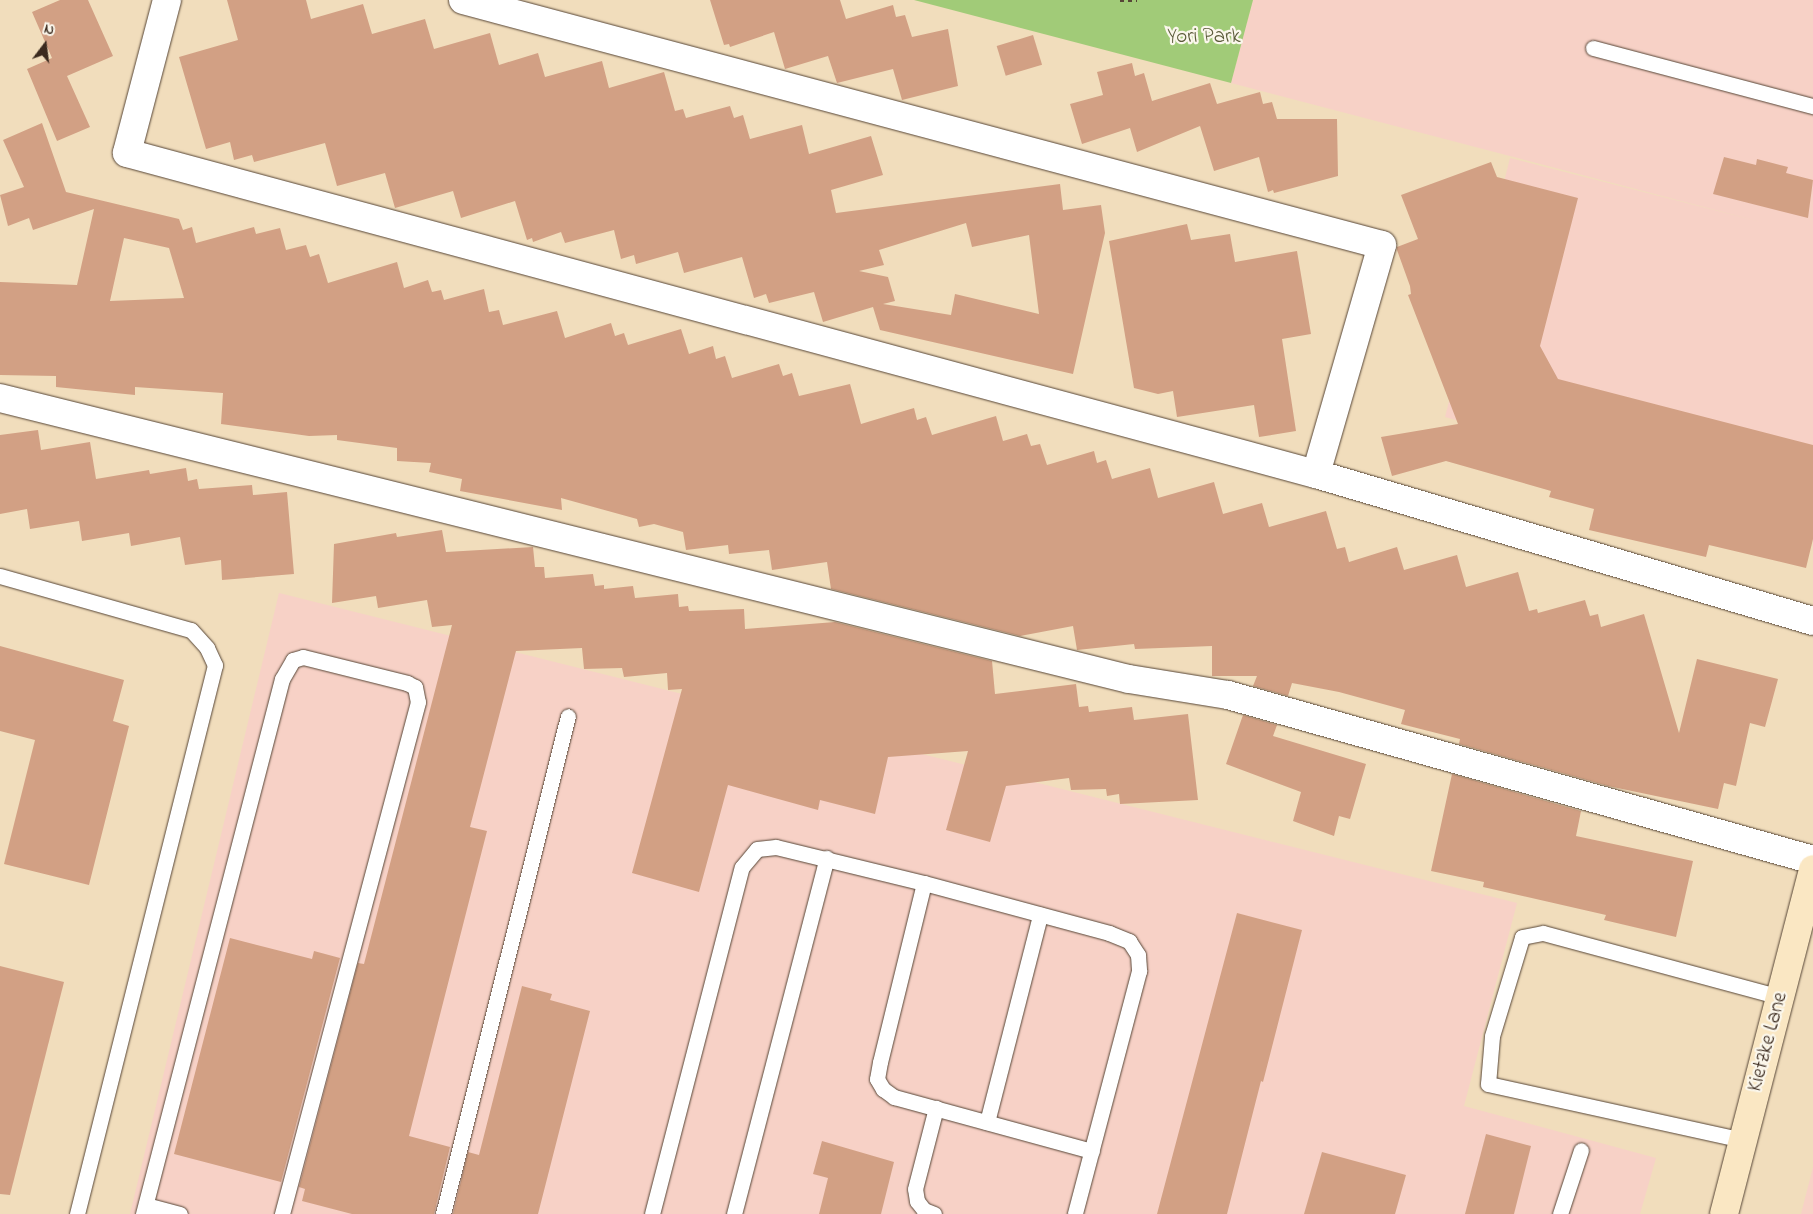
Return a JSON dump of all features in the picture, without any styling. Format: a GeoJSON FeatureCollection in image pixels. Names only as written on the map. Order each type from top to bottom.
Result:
{"type":"FeatureCollection","features":[{"type":"Feature","properties":{"kind":"main road","name":"Kietzke Lane"},"geometry":{"type":"LineString","coordinates":[[1724,1214],[1813,869]]}},
{"type":"Feature","properties":{"kind":"street"},"geometry":{"type":"LineString","coordinates":[[167,0],[128,154],[1316,474],[1813,621]]}},
{"type":"Feature","properties":{"kind":"street"},"geometry":{"type":"LineString","coordinates":[[463,0],[1382,245],[1316,474]]}},
{"type":"Feature","properties":{"kind":"street"},"geometry":{"type":"LineString","coordinates":[[0,398],[1129,679],[1228,694],[1813,860]]}},
{"type":"Feature","properties":{"kind":"lane"},"geometry":{"type":"LineString","coordinates":[[1593,48],[1813,106]]}},
{"type":"Feature","properties":{"kind":"lane"},"geometry":{"type":"LineString","coordinates":[[0,576],[191,630],[207,648],[215,665],[77,1214]]}},
{"type":"Feature","properties":{"kind":"lane"},"geometry":{"type":"LineString","coordinates":[[180,1214],[144,1210],[282,679],[292,660],[303,657],[407,683],[415,687],[418,702],[282,1214]]}},
{"type":"Feature","properties":{"kind":"lane"},"geometry":{"type":"LineString","coordinates":[[443,1214],[568,716]]}},
{"type":"Feature","properties":{"kind":"lane"},"geometry":{"type":"LineString","coordinates":[[652,1214],[742,867],[757,849],[776,848],[827,858],[924,883],[1109,933],[1129,941],[1138,955],[1139,971],[1075,1214]]}},
{"type":"Feature","properties":{"kind":"lane"},"geometry":{"type":"LineString","coordinates":[[734,1214],[827,858]]}},
{"type":"Feature","properties":{"kind":"lane"},"geometry":{"type":"LineString","coordinates":[[924,883],[877,1079],[884,1089],[894,1097],[1092,1151]]}},
{"type":"Feature","properties":{"kind":"lane"},"geometry":{"type":"LineString","coordinates":[[986,1122],[1040,915]]}},
{"type":"Feature","properties":{"kind":"lane"},"geometry":{"type":"LineString","coordinates":[[1743,1140],[1488,1084],[1492,1036],[1522,937],[1543,933],[1780,997]]}},
{"type":"Feature","properties":{"kind":"lane"},"geometry":{"type":"LineString","coordinates":[[934,1214],[924,1210],[917,1201],[915,1190],[936,1108]]}},
{"type":"Feature","properties":{"kind":"lane"},"geometry":{"type":"LineString","coordinates":[[1560,1214],[1580,1150]]}},
{"type":"Feature","properties":{"kind":"path"},"geometry":{"type":"LineString","coordinates":[[1120,0],[1137,0]]}},
{"type":"Feature","properties":{"kind":"shaded area"},"geometry":{"type":"Polygon","coordinates":[[[1253,0],[1813,0],[1813,518],[1445,417],[1510,158],[1765,223],[1231,83],[1253,0]]]}},
{"type":"Feature","properties":{"kind":"shaded area"},"geometry":{"type":"Polygon","coordinates":[[[279,593],[1517,903],[1464,1106],[1656,1158],[1640,1214],[130,1214],[279,593]]]}},
{"type":"Feature","properties":{"kind":"shaded area"},"geometry":{"type":"Polygon","coordinates":[[[1813,1167],[1813,1214],[1801,1214],[1813,1167]]]}},
{"type":"Feature","properties":{"kind":"green space","name":"Yori Park"},"geometry":{"type":"Polygon","coordinates":[[[914,0],[1253,0],[1231,83],[914,0]]]}},
{"type":"Feature","properties":{"kind":"building"},"geometry":{"type":"Polygon","coordinates":[[[60,0],[88,0],[113,56],[67,76],[90,127],[57,141],[27,69],[52,58],[32,12],[60,0]]]}},
{"type":"Feature","properties":{"kind":"building"},"geometry":{"type":"Polygon","coordinates":[[[227,0],[306,0],[311,19],[363,4],[372,34],[425,19],[434,49],[490,33],[499,65],[538,53],[545,77],[602,61],[609,88],[664,72],[675,111],[683,109],[686,118],[730,106],[734,118],[743,115],[750,139],[802,125],[809,154],[871,136],[883,175],[831,190],[836,213],[1060,184],[1063,210],[1101,205],[1105,233],[1073,374],[880,330],[873,307],[823,322],[814,292],[769,303],[766,294],[754,298],[742,257],[684,273],[678,252],[636,264],[634,255],[621,259],[614,230],[565,243],[561,232],[533,242],[532,238],[527,240],[515,201],[461,218],[453,191],[395,208],[385,173],[337,186],[325,143],[254,162],[252,155],[234,160],[230,142],[206,149],[179,57],[238,40],[227,0]],[[966,223],[879,250],[884,265],[859,271],[888,277],[895,301],[883,304],[951,315],[955,294],[1039,314],[1029,235],[972,247],[966,223]]]}},
{"type":"Feature","properties":{"kind":"building"},"geometry":{"type":"Polygon","coordinates":[[[710,0],[840,0],[846,19],[893,5],[896,17],[905,15],[912,37],[948,29],[958,86],[902,100],[893,69],[837,83],[828,56],[785,69],[774,32],[730,47],[729,44],[724,45],[710,0]]]}},
{"type":"Feature","properties":{"kind":"building"},"geometry":{"type":"Polygon","coordinates":[[[1033,35],[1042,65],[1006,76],[997,46],[1033,35]]]}},
{"type":"Feature","properties":{"kind":"building"},"geometry":{"type":"Polygon","coordinates":[[[1132,63],[1135,76],[1144,73],[1152,101],[1210,83],[1217,104],[1260,92],[1263,104],[1272,102],[1277,119],[1337,119],[1338,176],[1274,193],[1273,190],[1268,192],[1259,157],[1214,171],[1200,126],[1137,152],[1130,128],[1082,144],[1070,104],[1103,95],[1097,72],[1132,63]]]}},
{"type":"Feature","properties":{"kind":"building"},"geometry":{"type":"Polygon","coordinates":[[[42,123],[66,192],[179,219],[183,230],[192,227],[196,243],[254,227],[256,234],[280,228],[286,250],[306,245],[310,257],[319,254],[328,283],[397,262],[404,288],[428,280],[432,292],[441,290],[444,300],[484,289],[489,312],[499,310],[503,325],[557,311],[565,338],[611,323],[615,336],[624,333],[628,345],[681,329],[689,354],[713,346],[716,359],[725,356],[732,378],[779,364],[783,376],[792,373],[799,396],[850,384],[861,424],[914,408],[917,420],[926,417],[932,435],[996,416],[1003,441],[1027,434],[1031,446],[1040,444],[1047,465],[1094,451],[1097,463],[1106,460],[1112,479],[1150,468],[1158,498],[1214,482],[1223,514],[1262,503],[1269,527],[1326,511],[1337,549],[1345,547],[1349,562],[1397,547],[1404,570],[1457,555],[1466,587],[1518,572],[1529,611],[1537,609],[1538,613],[1585,600],[1590,616],[1598,614],[1601,627],[1644,614],[1679,733],[1697,659],[1778,679],[1765,727],[1750,723],[1736,786],[1724,783],[1718,809],[1608,786],[1459,744],[1460,739],[1401,724],[1405,710],[1339,692],[1292,683],[1288,696],[1253,686],[1257,676],[1212,676],[1212,646],[1135,649],[1134,644],[1077,650],[1073,626],[1020,636],[831,589],[827,562],[772,570],[769,550],[729,554],[728,545],[686,550],[683,532],[654,524],[639,527],[637,519],[561,498],[562,510],[460,491],[462,479],[429,472],[431,463],[397,461],[397,448],[337,440],[337,435],[309,436],[221,424],[223,393],[135,387],[135,395],[56,387],[56,376],[0,375],[0,282],[77,285],[94,209],[33,230],[29,218],[8,226],[0,195],[24,187],[3,140],[42,123]],[[124,238],[110,301],[184,298],[169,248],[124,238]]]}},
{"type":"Feature","properties":{"kind":"building"},"geometry":{"type":"Polygon","coordinates":[[[1724,157],[1756,165],[1757,159],[1788,167],[1786,173],[1813,180],[1808,218],[1713,194],[1724,157]]]}},
{"type":"Feature","properties":{"kind":"building"},"geometry":{"type":"Polygon","coordinates":[[[1491,162],[1497,177],[1578,198],[1540,346],[1558,379],[1813,445],[1813,539],[1806,568],[1709,545],[1706,557],[1589,530],[1594,509],[1549,497],[1551,491],[1446,461],[1392,476],[1381,437],[1458,424],[1408,295],[1411,294],[1410,286],[1397,247],[1418,239],[1401,195],[1491,162]]]}},
{"type":"Feature","properties":{"kind":"building"},"geometry":{"type":"Polygon","coordinates":[[[1187,224],[1191,240],[1230,234],[1235,262],[1297,251],[1311,334],[1282,339],[1296,431],[1259,437],[1254,405],[1177,417],[1173,391],[1158,394],[1134,388],[1109,241],[1187,224]]]}},
{"type":"Feature","properties":{"kind":"building"},"geometry":{"type":"Polygon","coordinates":[[[38,430],[41,450],[90,442],[96,479],[149,470],[150,474],[186,468],[188,481],[197,479],[199,489],[252,485],[253,495],[287,492],[294,574],[222,580],[221,560],[185,565],[180,537],[131,546],[129,533],[82,541],[79,521],[30,529],[27,509],[0,514],[0,435],[38,430]]]}},
{"type":"Feature","properties":{"kind":"building"},"geometry":{"type":"Polygon","coordinates":[[[442,530],[446,552],[533,547],[535,567],[544,567],[545,578],[593,574],[595,586],[604,585],[604,589],[633,586],[635,598],[678,594],[679,607],[688,606],[689,611],[744,609],[745,629],[835,622],[992,661],[995,694],[1076,684],[1079,707],[1088,706],[1089,712],[1132,707],[1134,720],[1188,714],[1198,800],[1120,804],[1119,794],[1107,796],[1106,789],[1071,790],[1069,778],[1006,786],[990,842],[946,830],[968,751],[888,757],[875,814],[820,800],[818,810],[728,785],[699,892],[632,873],[682,689],[668,690],[667,673],[624,677],[622,668],[584,669],[582,648],[516,651],[470,827],[487,831],[409,1136],[450,1147],[434,1214],[352,1214],[302,1201],[305,1189],[299,1187],[358,963],[364,964],[452,625],[432,627],[427,600],[378,608],[376,596],[332,603],[334,544],[396,533],[397,537],[442,530]]]}},
{"type":"Feature","properties":{"kind":"building"},"geometry":{"type":"Polygon","coordinates":[[[0,646],[124,680],[113,721],[129,726],[89,885],[4,864],[35,740],[0,731],[0,646]]]}},
{"type":"Feature","properties":{"kind":"building"},"geometry":{"type":"Polygon","coordinates":[[[1243,715],[1277,725],[1273,736],[1366,764],[1350,819],[1339,816],[1334,836],[1293,821],[1301,792],[1226,764],[1243,715]]]}},
{"type":"Feature","properties":{"kind":"building"},"geometry":{"type":"Polygon","coordinates":[[[1452,774],[1581,811],[1576,836],[1693,861],[1676,937],[1604,920],[1606,915],[1483,887],[1484,882],[1431,871],[1452,774]]]}},
{"type":"Feature","properties":{"kind":"building"},"geometry":{"type":"Polygon","coordinates":[[[1237,913],[1302,930],[1263,1082],[1261,1081],[1227,1214],[1157,1214],[1237,913]]]}},
{"type":"Feature","properties":{"kind":"building"},"geometry":{"type":"Polygon","coordinates":[[[230,938],[312,959],[314,951],[340,958],[281,1182],[174,1154],[230,938]]]}},
{"type":"Feature","properties":{"kind":"building"},"geometry":{"type":"Polygon","coordinates":[[[0,966],[64,982],[10,1195],[0,1194],[0,966]]]}},
{"type":"Feature","properties":{"kind":"building"},"geometry":{"type":"Polygon","coordinates":[[[522,986],[552,994],[550,1000],[590,1011],[538,1214],[453,1214],[468,1152],[479,1155],[522,986]]]}},
{"type":"Feature","properties":{"kind":"building"},"geometry":{"type":"Polygon","coordinates":[[[1486,1134],[1531,1146],[1514,1214],[1465,1214],[1486,1134]]]}},
{"type":"Feature","properties":{"kind":"building"},"geometry":{"type":"Polygon","coordinates":[[[822,1141],[894,1162],[881,1214],[819,1214],[828,1178],[813,1174],[822,1141]]]}},
{"type":"Feature","properties":{"kind":"building"},"geometry":{"type":"Polygon","coordinates":[[[1322,1152],[1406,1175],[1395,1214],[1304,1214],[1322,1152]]]}}]}
